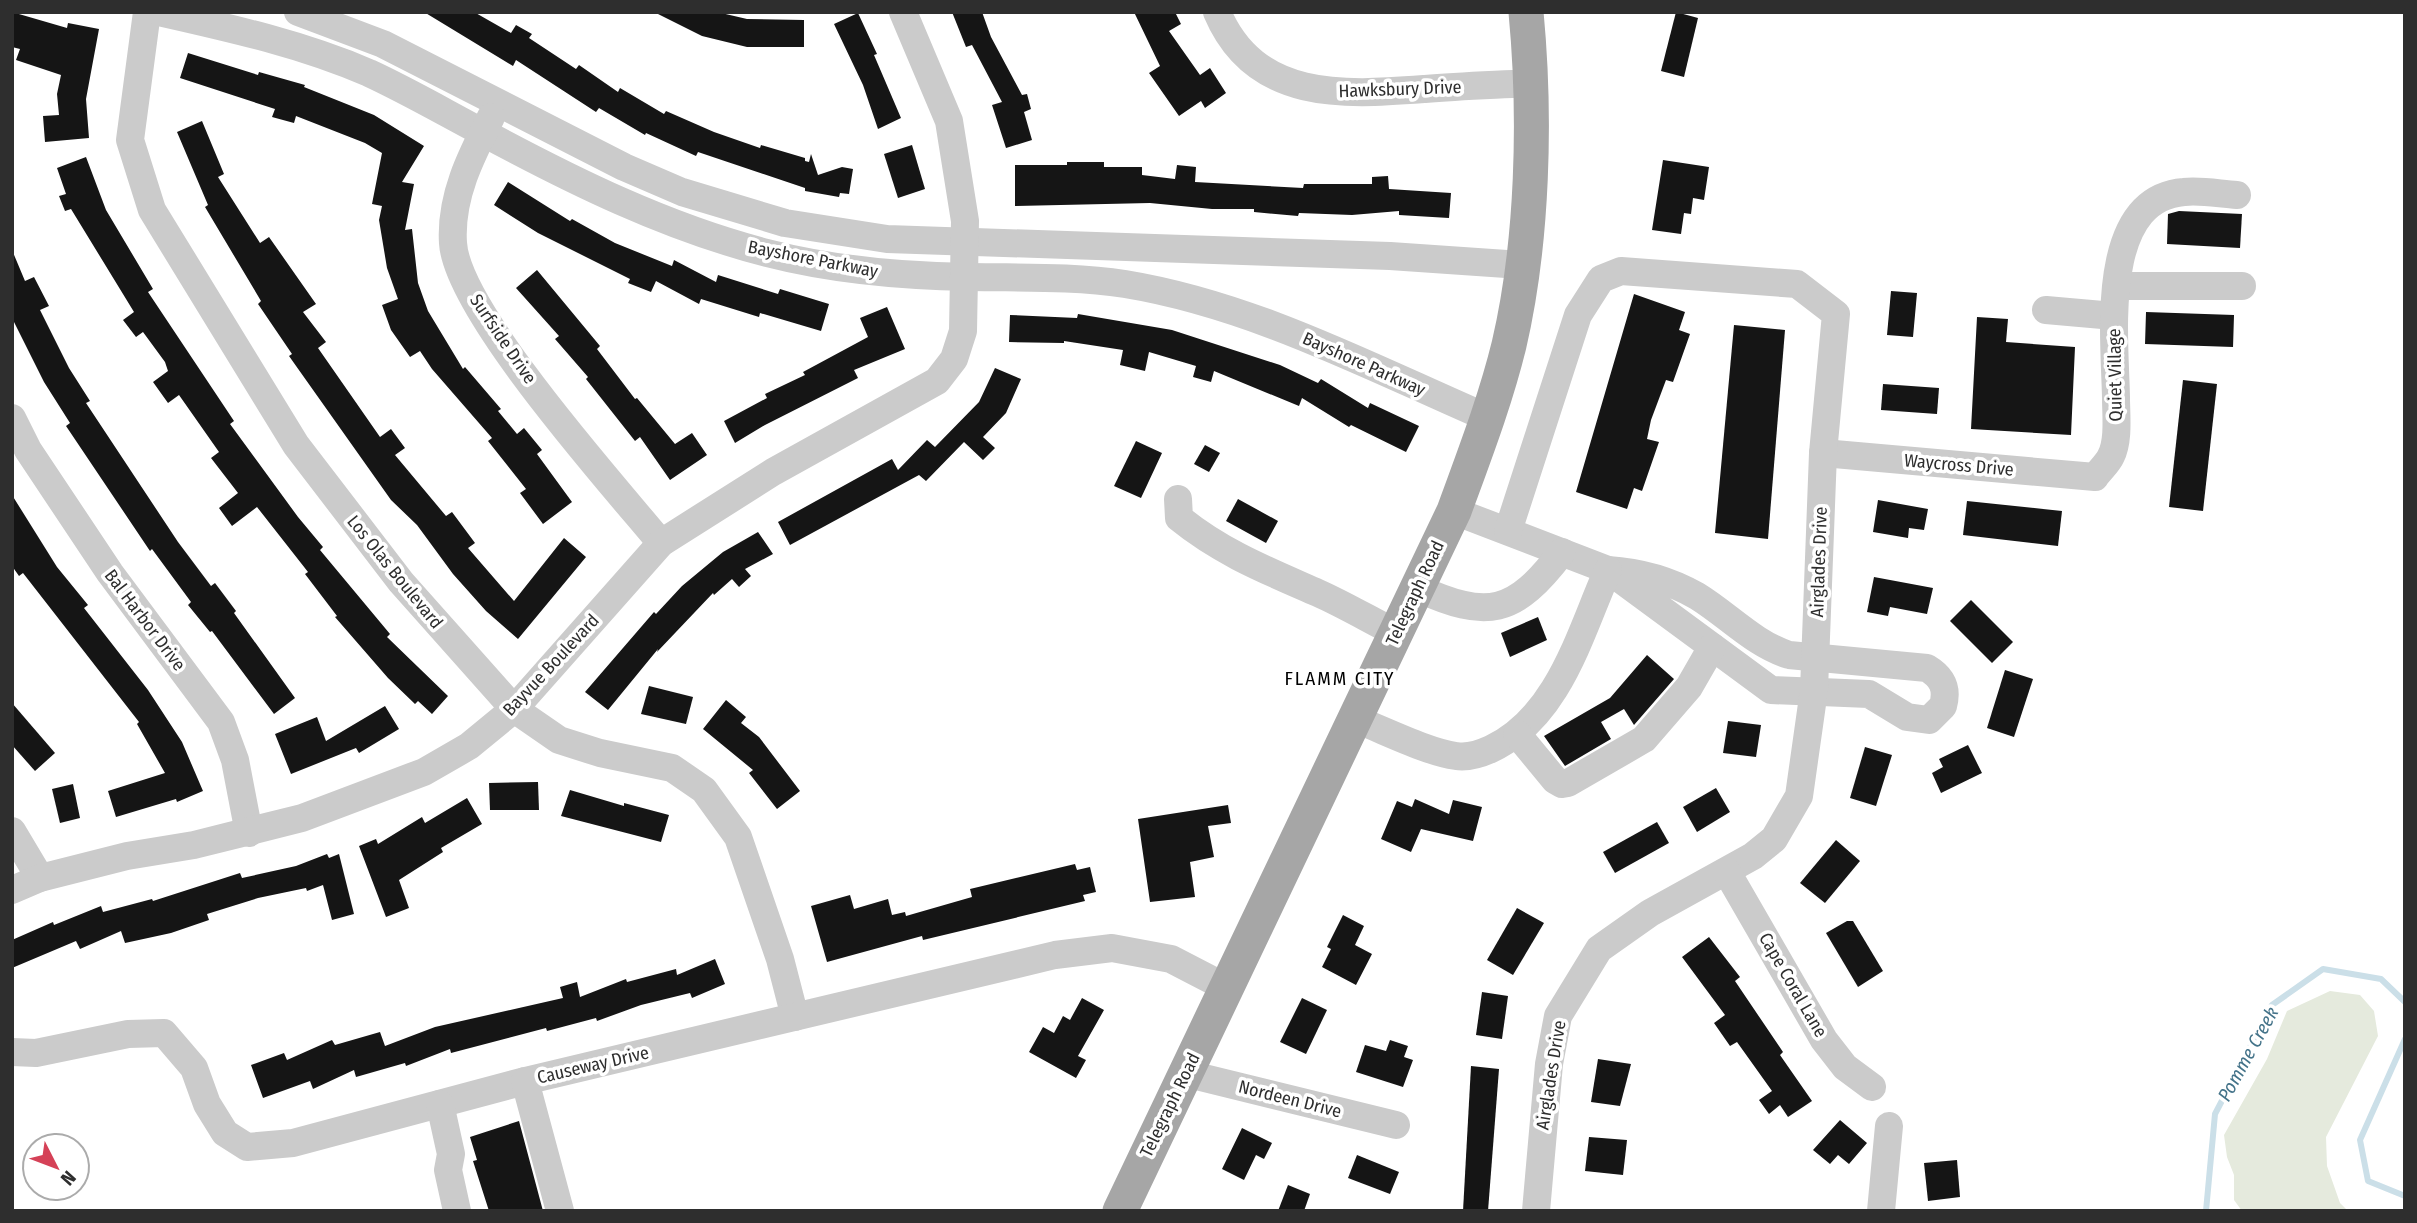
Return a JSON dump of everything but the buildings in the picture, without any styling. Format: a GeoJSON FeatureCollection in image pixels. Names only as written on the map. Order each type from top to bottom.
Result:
{"type":"FeatureCollection","features":[{"type":"Feature","properties":{"kind":"main road","name":"Telegraph Road"},"geometry":{"type":"LineString","coordinates":[[1120,1211],[1454,511],[1488,418],[1510,342],[1530,181],[1531,83],[1526,12]]}},
{"type":"Feature","properties":{"kind":"street","name":"Los Olas Boulevard"},"geometry":{"type":"LineString","coordinates":[[148,12],[130,141],[152,210],[296,445],[401,582],[514,709],[559,740],[600,753],[672,768],[704,790],[738,837],[780,959],[795,1017]]}},
{"type":"Feature","properties":{"kind":"street","name":"Bayshore Parkway"},"geometry":{"type":"LineString","coordinates":[[159,12],[315,52],[370,74],[639,211],[736,244],[782,256],[875,272],[1060,278],[1121,283],[1180,295],[1289,331],[1488,418]]}},
{"type":"Feature","properties":{"kind":"street","name":"Bayshore Parkway"},"geometry":{"type":"LineString","coordinates":[[298,12],[383,44],[624,167],[682,192],[785,223],[887,239],[1390,256],[1521,265]]}},
{"type":"Feature","properties":{"kind":"street","name":"Bayvue Boulevard"},"geometry":{"type":"LineString","coordinates":[[12,890],[40,878],[127,856],[248,832],[302,817],[424,772],[469,746],[514,709],[661,543],[773,472],[937,381],[954,359],[963,331],[963,200],[949,121],[902,12]]}},
{"type":"Feature","properties":{"kind":"street","name":"Hawksbury Drive"},"geometry":{"type":"LineString","coordinates":[[1217,12],[1236,43],[1254,62],[1274,76],[1318,91],[1381,92],[1531,83]]}},
{"type":"Feature","properties":{"kind":"street","name":"Surfside Drive"},"geometry":{"type":"LineString","coordinates":[[498,103],[463,174],[455,212],[453,244],[468,286],[490,326],[535,387],[661,543]]}},
{"type":"Feature","properties":{"kind":"street","name":"Quiet Village"},"geometry":{"type":"LineString","coordinates":[[2095,477],[2112,454],[2117,425],[2114,316],[2125,239],[2145,205],[2182,192],[2237,195]]}},
{"type":"Feature","properties":{"kind":"street","name":"Airglades Drive"},"geometry":{"type":"LineString","coordinates":[[1508,531],[1578,315],[1601,279],[1620,271],[1797,284],[1836,314],[1823,453],[1814,690],[1799,796],[1774,839],[1727,872],[1650,913],[1599,948],[1558,1016],[1549,1064],[1536,1211]]}},
{"type":"Feature","properties":{"kind":"street"},"geometry":{"type":"LineString","coordinates":[[2118,277],[2242,286]]}},
{"type":"Feature","properties":{"kind":"street"},"geometry":{"type":"LineString","coordinates":[[2046,310],[2114,316]]}},
{"type":"Feature","properties":{"kind":"street","name":"Bal Harbor Drive"},"geometry":{"type":"LineString","coordinates":[[12,418],[28,450],[110,573],[221,722],[235,760],[248,832]]}},
{"type":"Feature","properties":{"kind":"street","name":"Waycross Drive"},"geometry":{"type":"LineString","coordinates":[[1823,453],[2095,477]]}},
{"type":"Feature","properties":{"kind":"street"},"geometry":{"type":"LineString","coordinates":[[1178,499],[1179,518],[1207,541],[1241,560],[1321,594],[1396,633]]}},
{"type":"Feature","properties":{"kind":"street"},"geometry":{"type":"LineString","coordinates":[[1454,511],[1608,570],[1771,690],[1869,694],[1916,721],[1929,720],[1937,714],[1946,696],[1944,685],[1936,674],[1927,668],[1815,655],[1789,655],[1770,649],[1697,596],[1661,580],[1634,572],[1608,570]]}},
{"type":"Feature","properties":{"kind":"street"},"geometry":{"type":"LineString","coordinates":[[1418,588],[1454,605],[1480,609],[1512,600],[1536,586],[1562,552]]}},
{"type":"Feature","properties":{"kind":"street"},"geometry":{"type":"LineString","coordinates":[[1355,719],[1456,757],[1478,755],[1517,734],[1544,705],[1558,683],[1608,570]]}},
{"type":"Feature","properties":{"kind":"street"},"geometry":{"type":"LineString","coordinates":[[1517,734],[1555,780],[1562,784],[1568,783],[1644,739],[1689,687],[1712,647]]}},
{"type":"Feature","properties":{"kind":"street"},"geometry":{"type":"LineString","coordinates":[[12,831],[40,878]]}},
{"type":"Feature","properties":{"kind":"street","name":"Cape Coral Lane"},"geometry":{"type":"LineString","coordinates":[[1727,872],[1824,1040],[1845,1067],[1871,1087]]}},
{"type":"Feature","properties":{"kind":"street","name":"Causeway Drive"},"geometry":{"type":"LineString","coordinates":[[12,1052],[36,1053],[128,1034],[163,1033],[194,1068],[207,1104],[225,1133],[247,1147],[293,1143],[525,1081],[1055,956],[1112,948],[1171,959],[1227,988]]}},
{"type":"Feature","properties":{"kind":"street","name":"Nordeen Drive"},"geometry":{"type":"LineString","coordinates":[[1184,1073],[1396,1125]]}},
{"type":"Feature","properties":{"kind":"street"},"geometry":{"type":"LineString","coordinates":[[525,1081],[559,1211]]}},
{"type":"Feature","properties":{"kind":"street"},"geometry":{"type":"LineString","coordinates":[[440,1104],[451,1154],[448,1170],[457,1211]]}},
{"type":"Feature","properties":{"kind":"street"},"geometry":{"type":"LineString","coordinates":[[1881,1211],[1889,1126]]}},
{"type":"Feature","properties":{"kind":"shaded area"},"geometry":{"type":"Polygon","coordinates":[[[2330,991],[2360,995],[2374,1011],[2378,1036],[2326,1137],[2327,1166],[2340,1203],[2348,1211],[2242,1211],[2234,1200],[2234,1175],[2227,1157],[2224,1135],[2267,1059],[2287,1011],[2330,991]]]}},
{"type":"Feature","properties":{"kind":"waterway","name":"Pomme Creek"},"geometry":{"type":"LineString","coordinates":[[2206,1211],[2215,1114],[2272,1005],[2323,969],[2381,979],[2405,1002]]}},
{"type":"Feature","properties":{"kind":"waterway","name":"Pomme Creek"},"geometry":{"type":"LineString","coordinates":[[2405,1039],[2360,1140],[2368,1181],[2405,1196]]}},
{"type":"Feature","properties":{"kind":"district","name":"FLAMM CITY"},"geometry":{"type":"Point","coordinates":[1340,678]}}]}
